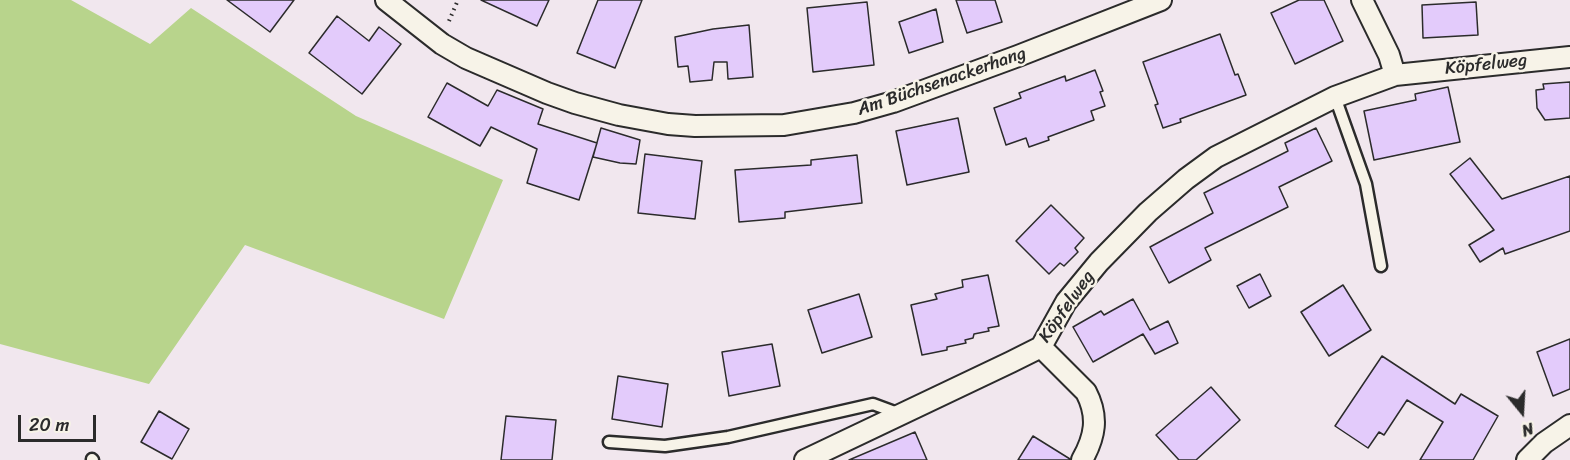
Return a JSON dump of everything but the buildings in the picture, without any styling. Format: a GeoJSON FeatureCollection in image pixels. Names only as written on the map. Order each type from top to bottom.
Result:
{"type":"FeatureCollection","features":[{"type":"Feature","properties":{"kind":"street","name":"Am Büchsenackerhang"},"geometry":{"type":"LineString","coordinates":[[386,0],[442,44],[466,58],[547,93],[619,115],[668,124],[695,126],[784,125],[854,113],[893,102],[1018,57],[1161,0]]}},
{"type":"Feature","properties":{"kind":"street"},"geometry":{"type":"LineString","coordinates":[[1362,0],[1389,55],[1395,75]]}},
{"type":"Feature","properties":{"kind":"street","name":"Köpfelweg"},"geometry":{"type":"LineString","coordinates":[[805,460],[1041,347],[1066,302],[1099,262],[1148,212],[1216,157],[1335,97],[1395,75],[1570,57]]}},
{"type":"Feature","properties":{"kind":"street"},"geometry":{"type":"LineString","coordinates":[[1041,347],[1086,392],[1090,400],[1094,430],[1082,460]]}},
{"type":"Feature","properties":{"kind":"street"},"geometry":{"type":"LineString","coordinates":[[1527,460],[1544,442],[1570,425]]}},
{"type":"Feature","properties":{"kind":"lane"},"geometry":{"type":"LineString","coordinates":[[1335,97],[1366,184],[1381,266]]}},
{"type":"Feature","properties":{"kind":"lane"},"geometry":{"type":"LineString","coordinates":[[609,442],[665,446],[728,437],[873,404],[901,414]]}},
{"type":"Feature","properties":{"kind":"path"},"geometry":{"type":"LineString","coordinates":[[449,19],[458,0]]}},
{"type":"Feature","properties":{"kind":"green space"},"geometry":{"type":"Polygon","coordinates":[[[0,0],[71,0],[150,44],[191,8],[356,116],[503,180],[444,319],[245,245],[149,384],[0,344],[0,0]]]}}]}
